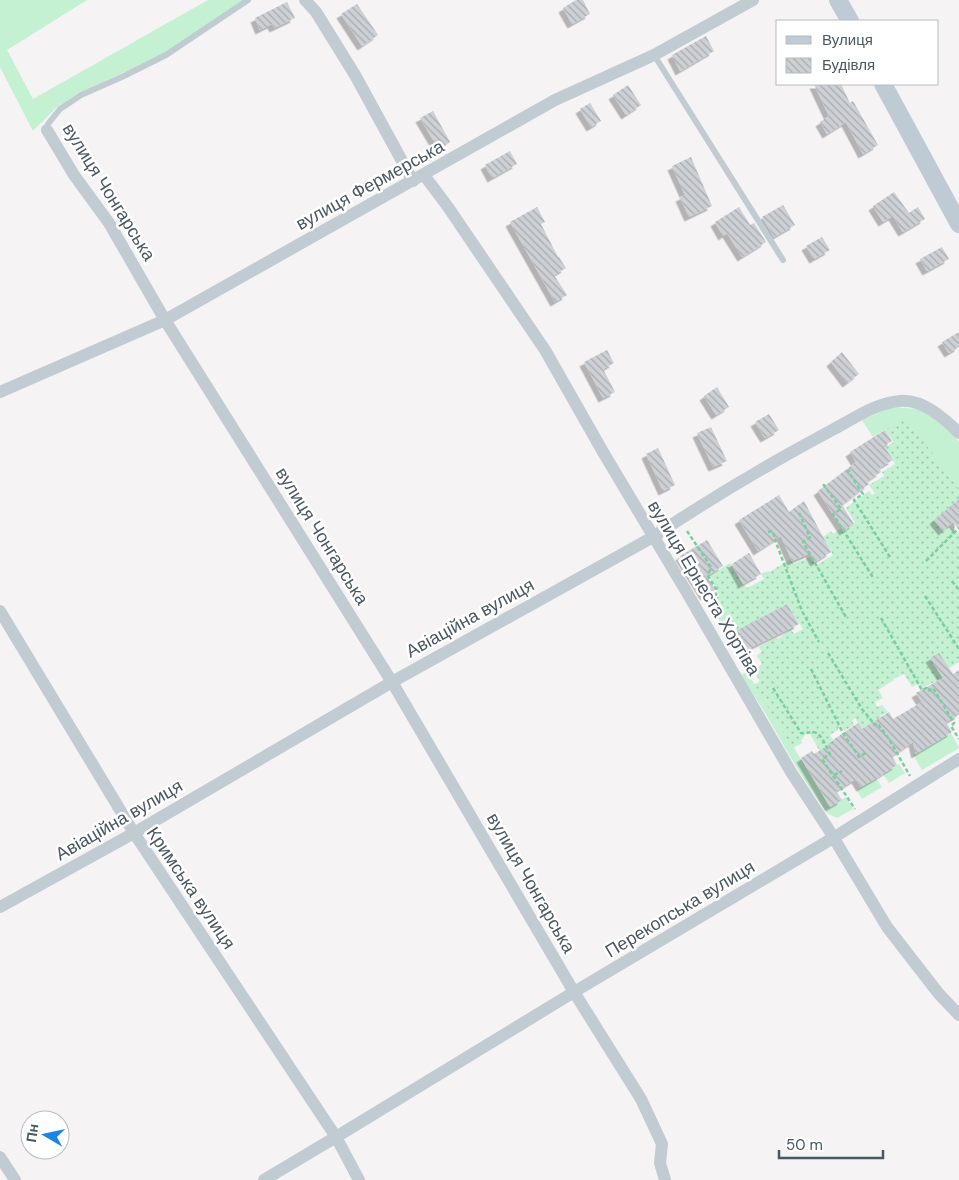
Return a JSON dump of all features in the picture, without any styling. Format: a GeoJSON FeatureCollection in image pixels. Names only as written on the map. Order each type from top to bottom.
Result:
{"type":"FeatureCollection","features":[{"type":"Feature","properties":{"kind":"street","name":"вулиця Ернеста Хортіва"},"geometry":{"type":"LineString","coordinates":[[305,0],[316,12],[419,178],[448,208],[545,350],[791,772],[887,927],[939,994],[959,1015]]}},
{"type":"Feature","properties":{"kind":"street","name":"вулиця Фермерська"},"geometry":{"type":"LineString","coordinates":[[0,392],[165,320],[554,100],[654,55],[753,0]]}},
{"type":"Feature","properties":{"kind":"street"},"geometry":{"type":"LineString","coordinates":[[838,0],[849,20]]}},
{"type":"Feature","properties":{"kind":"street"},"geometry":{"type":"LineString","coordinates":[[884,85],[959,224]]}},
{"type":"Feature","properties":{"kind":"street","name":"вулиця Чонгарська"},"geometry":{"type":"LineString","coordinates":[[47,130],[74,175],[109,223],[165,320],[392,682],[574,992],[641,1099],[662,1144],[660,1162],[665,1180]]}},
{"type":"Feature","properties":{"kind":"street","name":"Авіаційна вулиця"},"geometry":{"type":"LineString","coordinates":[[0,907],[134,833],[392,682],[653,537],[724,492],[881,404],[902,401],[920,404],[946,420],[959,433]]}},
{"type":"Feature","properties":{"kind":"street","name":"Кримська вулиця"},"geometry":{"type":"LineString","coordinates":[[0,611],[134,833],[336,1138],[359,1180]]}},
{"type":"Feature","properties":{"kind":"street","name":"Перекопська вулиця"},"geometry":{"type":"LineString","coordinates":[[264,1180],[833,838],[959,759]]}},
{"type":"Feature","properties":{"kind":"street"},"geometry":{"type":"LineString","coordinates":[[0,1156],[14,1180]]}},
{"type":"Feature","properties":{"kind":"lane","name":"вулиця Чонгарська"},"geometry":{"type":"LineString","coordinates":[[47,130],[48,124],[60,109],[67,104],[81,95],[166,55],[248,0]]}},
{"type":"Feature","properties":{"kind":"lane"},"geometry":{"type":"LineString","coordinates":[[654,55],[783,260]]}},
{"type":"Feature","properties":{"kind":"path"},"geometry":{"type":"LineString","coordinates":[[850,470],[848,471],[864,494],[854,500],[890,557]]}},
{"type":"Feature","properties":{"kind":"path"},"geometry":{"type":"LineString","coordinates":[[823,486],[832,494],[841,509],[833,514],[874,579]]}},
{"type":"Feature","properties":{"kind":"path"},"geometry":{"type":"LineString","coordinates":[[799,513],[810,538],[803,542],[846,617]]}},
{"type":"Feature","properties":{"kind":"path"},"geometry":{"type":"LineString","coordinates":[[926,561],[959,528]]}},
{"type":"Feature","properties":{"kind":"path"},"geometry":{"type":"LineString","coordinates":[[687,531],[711,567],[708,576],[716,589],[716,595],[714,596]]}},
{"type":"Feature","properties":{"kind":"path"},"geometry":{"type":"LineString","coordinates":[[768,532],[772,531],[776,539],[802,611],[819,642]]}},
{"type":"Feature","properties":{"kind":"path"},"geometry":{"type":"LineString","coordinates":[[952,581],[959,590]]}},
{"type":"Feature","properties":{"kind":"path"},"geometry":{"type":"LineString","coordinates":[[925,596],[959,649]]}},
{"type":"Feature","properties":{"kind":"path"},"geometry":{"type":"LineString","coordinates":[[881,618],[922,690],[926,688],[928,691],[933,688],[954,723],[950,726],[959,739]]}},
{"type":"Feature","properties":{"kind":"path"},"geometry":{"type":"LineString","coordinates":[[828,653],[862,708],[889,739],[912,779]]}},
{"type":"Feature","properties":{"kind":"path"},"geometry":{"type":"LineString","coordinates":[[811,669],[843,733],[859,758],[867,752]]}},
{"type":"Feature","properties":{"kind":"path"},"geometry":{"type":"LineString","coordinates":[[773,688],[801,732],[815,732],[819,735],[830,754],[822,759],[857,813]]}},
{"type":"Feature","properties":{"kind":"path"},"geometry":{"type":"LineString","coordinates":[[834,776],[842,771]]}},
{"type":"Feature","properties":{"kind":"green space"},"geometry":{"type":"Polygon","coordinates":[[[0,0],[87,0],[7,50],[33,99],[208,0],[245,0],[158,57],[78,93],[57,107],[33,131],[0,67],[0,0]]]}},
{"type":"Feature","properties":{"kind":"green space"},"geometry":{"type":"Polygon","coordinates":[[[892,407],[919,409],[936,419],[959,442],[959,489],[905,417],[873,437],[862,420],[892,407]]]}},
{"type":"Feature","properties":{"kind":"green space"},"geometry":{"type":"Polygon","coordinates":[[[905,416],[959,489],[959,499],[934,520],[943,531],[949,525],[956,533],[959,532],[959,662],[949,668],[937,669],[943,678],[920,689],[917,684],[912,687],[904,674],[893,679],[878,690],[883,698],[875,702],[877,707],[882,705],[888,712],[862,729],[855,718],[852,721],[854,725],[844,731],[841,726],[838,728],[838,730],[830,735],[836,745],[823,757],[810,734],[806,734],[801,741],[802,743],[793,748],[754,685],[760,681],[753,670],[762,664],[757,655],[762,652],[759,647],[776,638],[778,639],[791,629],[794,634],[803,629],[787,604],[733,633],[731,629],[725,632],[707,600],[713,596],[715,598],[719,596],[709,576],[730,563],[747,588],[764,579],[761,574],[769,572],[791,559],[793,564],[811,557],[817,565],[833,555],[823,537],[831,531],[833,534],[842,528],[844,531],[855,523],[846,508],[869,491],[872,495],[875,493],[869,485],[884,476],[882,472],[895,464],[890,455],[880,448],[894,442],[885,430],[905,416]]]}},
{"type":"Feature","properties":{"kind":"green space"},"geometry":{"type":"Polygon","coordinates":[[[747,672],[830,806],[846,797],[853,809],[837,818],[828,814],[804,779],[765,712],[744,681],[741,675],[747,672]]]}},
{"type":"Feature","properties":{"kind":"green space"},"geometry":{"type":"Polygon","coordinates":[[[951,733],[959,748],[922,770],[913,755],[951,733]]]}},
{"type":"Feature","properties":{"kind":"green space"},"geometry":{"type":"Polygon","coordinates":[[[899,764],[905,773],[889,783],[883,774],[899,764]]]}},
{"type":"Feature","properties":{"kind":"green space"},"geometry":{"type":"Polygon","coordinates":[[[876,778],[882,787],[862,799],[857,790],[876,778]]]}},
{"type":"Feature","properties":{"kind":"building"},"geometry":{"type":"Polygon","coordinates":[[[576,0],[583,0],[590,14],[572,24],[563,8],[576,0]]]}},
{"type":"Feature","properties":{"kind":"building"},"geometry":{"type":"Polygon","coordinates":[[[287,2],[295,18],[274,28],[272,24],[260,30],[255,18],[287,2]]]}},
{"type":"Feature","properties":{"kind":"building"},"geometry":{"type":"Polygon","coordinates":[[[357,4],[378,35],[362,46],[341,14],[357,4]]]}},
{"type":"Feature","properties":{"kind":"building"},"geometry":{"type":"Polygon","coordinates":[[[706,36],[714,51],[680,71],[672,55],[706,36]]]}},
{"type":"Feature","properties":{"kind":"building"},"geometry":{"type":"Polygon","coordinates":[[[628,85],[641,105],[626,115],[613,95],[628,85]]]}},
{"type":"Feature","properties":{"kind":"building"},"geometry":{"type":"Polygon","coordinates":[[[814,85],[841,85],[850,103],[853,101],[878,145],[863,154],[846,122],[827,134],[820,122],[829,116],[814,85]]]}},
{"type":"Feature","properties":{"kind":"building"},"geometry":{"type":"Polygon","coordinates":[[[590,103],[601,121],[591,127],[580,109],[590,103]]]}},
{"type":"Feature","properties":{"kind":"building"},"geometry":{"type":"Polygon","coordinates":[[[433,111],[450,142],[439,150],[420,118],[433,111]]]}},
{"type":"Feature","properties":{"kind":"building"},"geometry":{"type":"Polygon","coordinates":[[[510,151],[517,164],[492,178],[485,165],[510,151]]]}},
{"type":"Feature","properties":{"kind":"building"},"geometry":{"type":"Polygon","coordinates":[[[691,157],[712,206],[689,217],[680,197],[685,195],[672,166],[691,157]]]}},
{"type":"Feature","properties":{"kind":"building"},"geometry":{"type":"Polygon","coordinates":[[[894,192],[909,213],[918,207],[925,219],[903,232],[893,216],[883,222],[873,206],[894,192]]]}},
{"type":"Feature","properties":{"kind":"building"},"geometry":{"type":"Polygon","coordinates":[[[783,205],[795,225],[774,237],[762,217],[783,205]]]}},
{"type":"Feature","properties":{"kind":"building"},"geometry":{"type":"Polygon","coordinates":[[[537,207],[545,222],[541,224],[558,257],[566,268],[554,275],[567,295],[555,302],[510,222],[537,207]]]}},
{"type":"Feature","properties":{"kind":"building"},"geometry":{"type":"Polygon","coordinates":[[[739,207],[750,225],[754,223],[766,242],[742,257],[727,233],[723,236],[715,222],[739,207]]]}},
{"type":"Feature","properties":{"kind":"building"},"geometry":{"type":"Polygon","coordinates":[[[822,237],[830,250],[814,259],[806,246],[822,237]]]}},
{"type":"Feature","properties":{"kind":"building"},"geometry":{"type":"Polygon","coordinates":[[[942,247],[949,259],[927,271],[920,259],[942,247]]]}},
{"type":"Feature","properties":{"kind":"building"},"geometry":{"type":"Polygon","coordinates":[[[959,332],[959,347],[949,353],[942,342],[959,332]]]}},
{"type":"Feature","properties":{"kind":"building"},"geometry":{"type":"Polygon","coordinates":[[[607,350],[614,363],[603,369],[615,392],[603,398],[584,362],[607,350]]]}},
{"type":"Feature","properties":{"kind":"building"},"geometry":{"type":"Polygon","coordinates":[[[842,352],[859,374],[847,383],[831,362],[842,352]]]}},
{"type":"Feature","properties":{"kind":"building"},"geometry":{"type":"Polygon","coordinates":[[[717,387],[729,407],[716,415],[704,396],[717,387]]]}},
{"type":"Feature","properties":{"kind":"building"},"geometry":{"type":"Polygon","coordinates":[[[769,414],[779,430],[765,438],[755,422],[769,414]]]}},
{"type":"Feature","properties":{"kind":"building"},"geometry":{"type":"Polygon","coordinates":[[[711,427],[727,461],[713,467],[697,433],[711,427]]]}},
{"type":"Feature","properties":{"kind":"building"},"geometry":{"type":"Polygon","coordinates":[[[885,430],[892,441],[884,446],[893,460],[879,468],[881,472],[867,481],[869,484],[842,505],[854,524],[844,531],[818,491],[856,462],[850,452],[885,430]]]}},
{"type":"Feature","properties":{"kind":"building"},"geometry":{"type":"Polygon","coordinates":[[[658,448],[675,485],[663,491],[646,454],[658,448]]]}},
{"type":"Feature","properties":{"kind":"building"},"geometry":{"type":"Polygon","coordinates":[[[779,495],[789,512],[804,501],[831,552],[815,562],[810,553],[792,561],[781,536],[758,551],[739,520],[779,495]]]}},
{"type":"Feature","properties":{"kind":"building"},"geometry":{"type":"Polygon","coordinates":[[[959,499],[959,530],[953,522],[943,531],[934,520],[959,499]]]}},
{"type":"Feature","properties":{"kind":"building"},"geometry":{"type":"Polygon","coordinates":[[[707,540],[723,566],[707,576],[715,590],[705,596],[680,556],[707,540]]]}},
{"type":"Feature","properties":{"kind":"building"},"geometry":{"type":"Polygon","coordinates":[[[749,553],[761,574],[743,584],[732,564],[749,553]]]}},
{"type":"Feature","properties":{"kind":"building"},"geometry":{"type":"Polygon","coordinates":[[[787,604],[799,624],[742,652],[732,633],[787,604]]]}},
{"type":"Feature","properties":{"kind":"building"},"geometry":{"type":"Polygon","coordinates":[[[939,653],[953,674],[959,670],[959,715],[946,722],[952,732],[916,754],[913,742],[892,756],[897,765],[875,779],[861,787],[856,779],[836,791],[842,800],[830,807],[801,758],[812,751],[814,754],[834,742],[833,740],[858,723],[862,729],[889,712],[893,719],[922,702],[916,693],[943,678],[930,658],[939,653]]]}}]}
